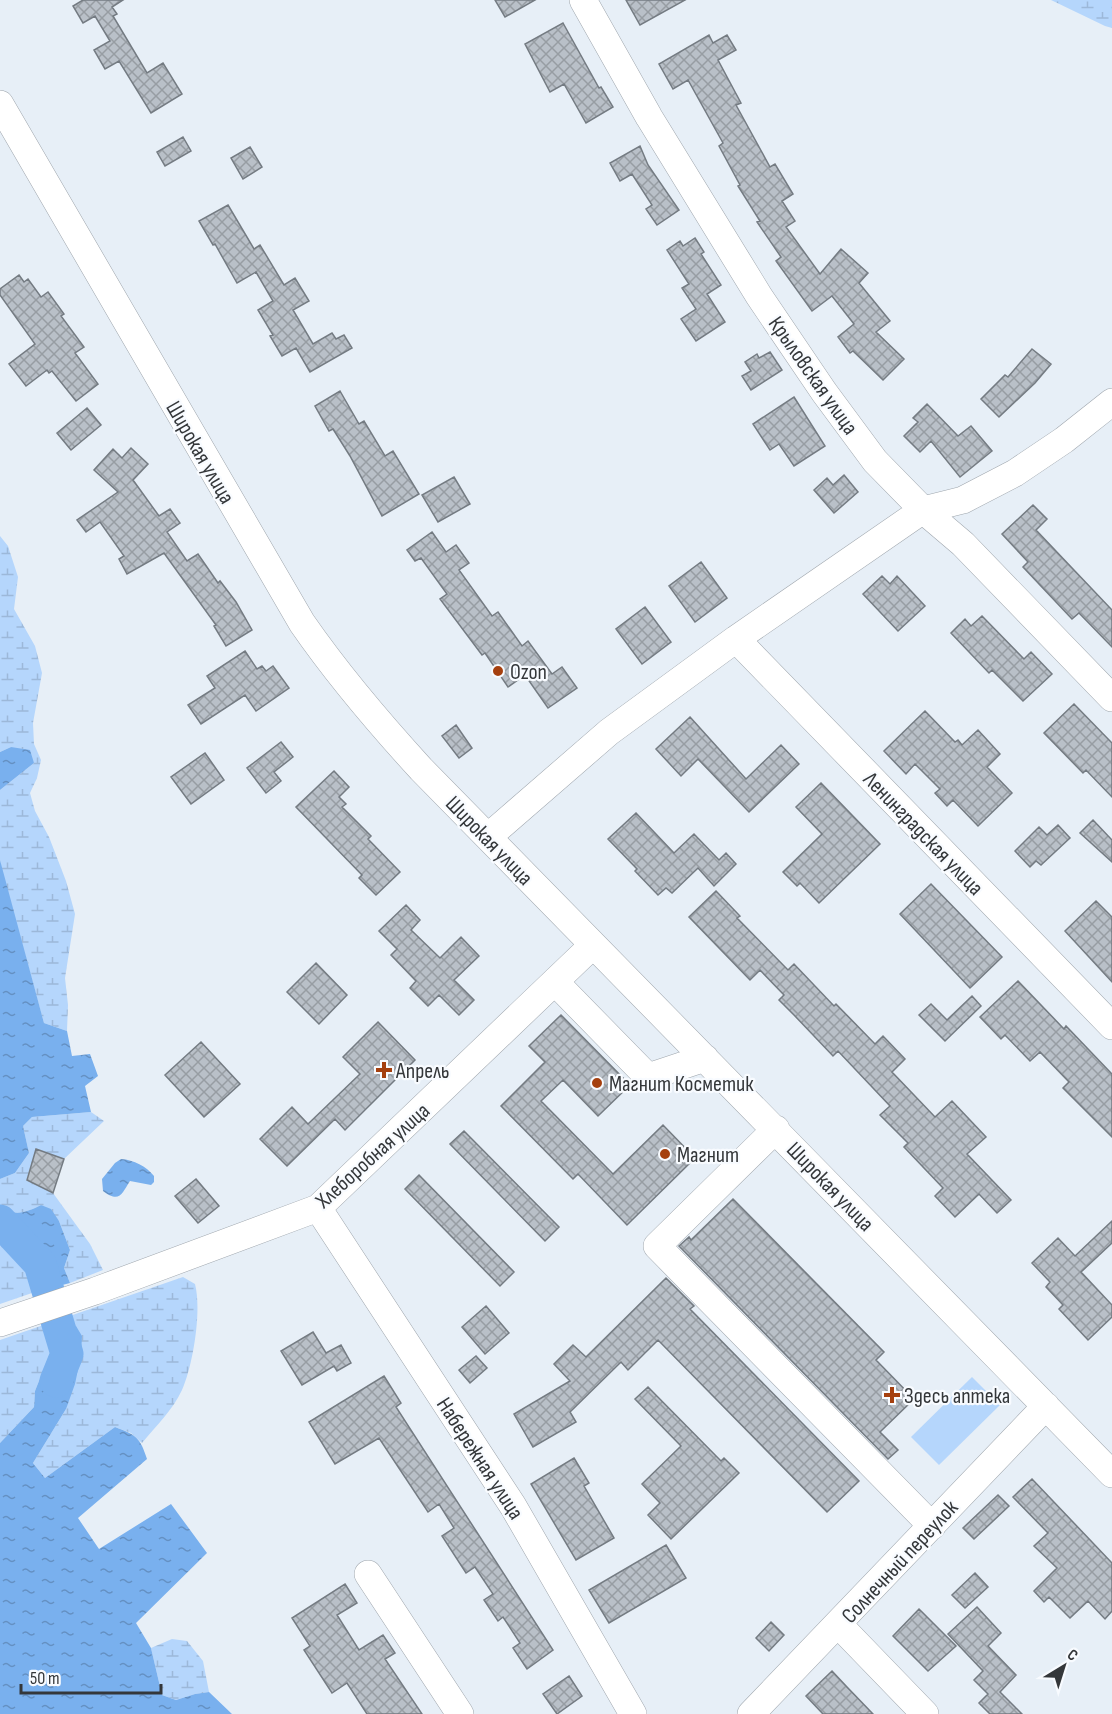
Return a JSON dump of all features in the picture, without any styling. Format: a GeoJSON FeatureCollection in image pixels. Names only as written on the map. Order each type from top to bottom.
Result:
{"type":"FeatureCollection","features":[{"type":"Feature","properties":{"kind":"street","name":"Крыловская улица"},"geometry":{"type":"LineString","coordinates":[[583,0],[649,117],[759,296],[824,392],[876,461],[923,510],[963,544],[1112,698]]}},
{"type":"Feature","properties":{"kind":"street","name":"Широкая улица"},"geometry":{"type":"LineString","coordinates":[[0,104],[302,623],[330,664],[365,708],[421,769],[1046,1406],[1110,1466]]}},
{"type":"Feature","properties":{"kind":"street"},"geometry":{"type":"LineString","coordinates":[[488,837],[609,732],[736,639],[923,510],[963,500],[1016,472],[1064,440],[1112,402]]}},
{"type":"Feature","properties":{"kind":"street","name":"Ленинградская улица"},"geometry":{"type":"LineString","coordinates":[[736,639],[1112,1026]]}},
{"type":"Feature","properties":{"kind":"street","name":"Хлеборобная улица"},"geometry":{"type":"LineString","coordinates":[[8,1320],[95,1291],[318,1208],[556,983],[593,945]]}},
{"type":"Feature","properties":{"kind":"street"},"geometry":{"type":"LineString","coordinates":[[556,983],[648,1077],[705,1058]]}},
{"type":"Feature","properties":{"kind":"street"},"geometry":{"type":"LineString","coordinates":[[776,1129],[657,1245],[932,1526]]}},
{"type":"Feature","properties":{"kind":"street","name":"Набережная улица"},"geometry":{"type":"LineString","coordinates":[[318,1208],[513,1506],[633,1714]]}},
{"type":"Feature","properties":{"kind":"street","name":"Солнечный переулок"},"geometry":{"type":"LineString","coordinates":[[751,1714],[1046,1406]]}},
{"type":"Feature","properties":{"kind":"street"},"geometry":{"type":"LineString","coordinates":[[368,1574],[460,1714]]}},
{"type":"Feature","properties":{"kind":"street"},"geometry":{"type":"LineString","coordinates":[[838,1625],[925,1714]]}},
{"type":"Feature","properties":{"kind":"green space"},"geometry":{"type":"Polygon","coordinates":[[[1051,0],[1112,0],[1112,28],[1105,26],[1051,0]]]}},
{"type":"Feature","properties":{"kind":"green space"},"geometry":{"type":"Polygon","coordinates":[[[0,536],[8,546],[18,577],[14,609],[35,646],[42,673],[33,723],[34,744],[41,760],[37,778],[30,793],[35,811],[49,837],[66,881],[75,914],[65,978],[68,1005],[67,1031],[44,1023],[0,860],[0,790],[34,763],[11,747],[0,752],[0,536]]]}},
{"type":"Feature","properties":{"kind":"green space"},"geometry":{"type":"Polygon","coordinates":[[[91,1112],[104,1121],[64,1159],[36,1150],[27,1179],[53,1193],[90,1244],[103,1270],[70,1283],[64,1268],[70,1250],[59,1221],[41,1205],[31,1210],[15,1213],[5,1209],[0,1205],[0,1179],[15,1173],[29,1153],[23,1126],[32,1117],[91,1112]]]}},
{"type":"Feature","properties":{"kind":"green space"},"geometry":{"type":"Polygon","coordinates":[[[0,1234],[21,1261],[32,1293],[0,1304],[0,1234]]]}},
{"type":"Feature","properties":{"kind":"green space"},"geometry":{"type":"Polygon","coordinates":[[[183,1277],[195,1284],[197,1295],[197,1323],[190,1367],[178,1397],[142,1443],[131,1433],[115,1427],[45,1478],[33,1463],[66,1409],[69,1328],[50,1353],[35,1391],[34,1407],[0,1443],[0,1340],[183,1277]]]}},
{"type":"Feature","properties":{"kind":"green space"},"geometry":{"type":"Polygon","coordinates":[[[972,1377],[1000,1405],[939,1465],[911,1437],[972,1377]]]}},
{"type":"Feature","properties":{"kind":"green space"},"geometry":{"type":"Polygon","coordinates":[[[172,1639],[187,1641],[203,1661],[209,1692],[176,1700],[162,1695],[151,1648],[172,1639]]]}},
{"type":"Feature","properties":{"kind":"water"},"geometry":{"type":"Polygon","coordinates":[[[11,747],[30,750],[34,763],[0,790],[0,752],[11,747]]]}},
{"type":"Feature","properties":{"kind":"water"},"geometry":{"type":"Polygon","coordinates":[[[0,860],[44,1023],[67,1031],[72,1056],[90,1054],[98,1076],[85,1086],[91,1112],[32,1117],[23,1126],[29,1153],[15,1173],[0,1179],[0,860]]]}},
{"type":"Feature","properties":{"kind":"water"},"geometry":{"type":"Polygon","coordinates":[[[121,1159],[143,1166],[154,1176],[154,1182],[151,1185],[130,1181],[117,1197],[103,1191],[102,1179],[121,1159]]]}},
{"type":"Feature","properties":{"kind":"water"},"geometry":{"type":"Polygon","coordinates":[[[0,1205],[15,1213],[25,1212],[41,1205],[51,1209],[59,1221],[70,1250],[64,1268],[70,1283],[32,1293],[21,1261],[0,1234],[0,1205]]]}},
{"type":"Feature","properties":{"kind":"water"},"geometry":{"type":"Polygon","coordinates":[[[76,1326],[82,1336],[75,1384],[66,1409],[33,1463],[45,1478],[115,1427],[133,1435],[139,1441],[147,1459],[78,1518],[99,1549],[171,1504],[207,1553],[136,1623],[151,1648],[162,1695],[176,1700],[209,1692],[232,1714],[0,1714],[0,1443],[34,1407],[35,1391],[50,1353],[69,1328],[76,1326]]]}},
{"type":"Feature","properties":{"kind":"building"},"geometry":{"type":"Polygon","coordinates":[[[83,0],[123,0],[112,7],[117,14],[113,16],[147,73],[163,63],[182,94],[151,113],[119,61],[105,69],[94,50],[110,41],[95,16],[83,23],[73,6],[83,0]]]}},
{"type":"Feature","properties":{"kind":"building"},"geometry":{"type":"Polygon","coordinates":[[[495,0],[535,0],[505,17],[495,0]]]}},
{"type":"Feature","properties":{"kind":"building"},"geometry":{"type":"Polygon","coordinates":[[[626,0],[685,0],[640,25],[626,0]]]}},
{"type":"Feature","properties":{"kind":"building"},"geometry":{"type":"Polygon","coordinates":[[[563,23],[599,88],[601,87],[613,107],[586,123],[564,84],[550,92],[525,44],[563,23]]]}},
{"type":"Feature","properties":{"kind":"building"},"geometry":{"type":"Polygon","coordinates":[[[709,35],[713,43],[727,35],[736,50],[718,60],[741,103],[736,105],[770,167],[775,164],[793,194],[782,201],[795,221],[786,227],[820,274],[841,249],[868,273],[859,283],[890,321],[876,332],[904,359],[883,380],[853,351],[850,353],[838,337],[854,324],[832,296],[812,311],[776,261],[781,257],[757,222],[760,221],[738,186],[740,185],[719,146],[723,143],[688,80],[673,89],[659,64],[709,35]]]}},
{"type":"Feature","properties":{"kind":"building"},"geometry":{"type":"Polygon","coordinates":[[[183,137],[191,151],[165,166],[157,152],[183,137]]]}},
{"type":"Feature","properties":{"kind":"building"},"geometry":{"type":"Polygon","coordinates":[[[640,146],[648,165],[679,210],[657,225],[646,209],[652,205],[632,174],[620,181],[610,163],[640,146]]]}},
{"type":"Feature","properties":{"kind":"building"},"geometry":{"type":"Polygon","coordinates":[[[250,147],[262,167],[243,179],[231,158],[250,147]]]}},
{"type":"Feature","properties":{"kind":"building"},"geometry":{"type":"Polygon","coordinates":[[[228,205],[254,249],[260,245],[284,285],[295,278],[309,301],[293,310],[313,344],[332,333],[336,339],[344,335],[352,348],[310,372],[296,348],[282,356],[258,310],[273,301],[256,272],[237,283],[199,221],[228,205]]]}},
{"type":"Feature","properties":{"kind":"building"},"geometry":{"type":"Polygon","coordinates":[[[695,238],[704,252],[701,254],[721,285],[707,294],[725,322],[696,341],[681,319],[696,309],[682,288],[689,284],[667,250],[680,241],[683,246],[695,238]]]}},
{"type":"Feature","properties":{"kind":"building"},"geometry":{"type":"Polygon","coordinates":[[[19,275],[24,282],[28,279],[41,297],[48,292],[64,314],[61,316],[84,347],[75,353],[98,384],[76,401],[52,371],[49,373],[47,370],[26,386],[9,364],[35,344],[0,295],[0,289],[19,275]]]}},
{"type":"Feature","properties":{"kind":"building"},"geometry":{"type":"Polygon","coordinates":[[[1032,349],[1051,364],[1035,383],[999,417],[981,399],[1005,375],[1008,377],[1032,349]]]}},
{"type":"Feature","properties":{"kind":"building"},"geometry":{"type":"Polygon","coordinates":[[[770,352],[782,370],[751,390],[742,376],[751,371],[745,362],[757,354],[759,358],[770,352]]]}},
{"type":"Feature","properties":{"kind":"building"},"geometry":{"type":"Polygon","coordinates":[[[340,391],[359,424],[364,421],[385,456],[393,451],[419,494],[382,516],[350,456],[333,429],[329,431],[315,406],[340,391]]]}},
{"type":"Feature","properties":{"kind":"building"},"geometry":{"type":"Polygon","coordinates":[[[794,397],[825,446],[794,466],[779,444],[770,450],[753,424],[794,397]]]}},
{"type":"Feature","properties":{"kind":"building"},"geometry":{"type":"Polygon","coordinates":[[[927,404],[958,436],[971,426],[992,451],[960,477],[931,441],[920,452],[904,436],[918,422],[913,418],[927,404]]]}},
{"type":"Feature","properties":{"kind":"building"},"geometry":{"type":"Polygon","coordinates":[[[87,408],[101,425],[71,450],[57,433],[87,408]]]}},
{"type":"Feature","properties":{"kind":"building"},"geometry":{"type":"Polygon","coordinates":[[[131,448],[148,464],[133,480],[159,516],[170,509],[180,523],[167,532],[187,561],[198,554],[218,583],[220,581],[236,602],[252,630],[226,646],[214,626],[216,625],[164,553],[127,574],[119,559],[124,556],[100,522],[86,532],[77,520],[118,492],[94,470],[113,449],[122,458],[131,448]]]}},
{"type":"Feature","properties":{"kind":"building"},"geometry":{"type":"Polygon","coordinates":[[[844,475],[858,492],[834,513],[814,490],[827,478],[833,485],[844,475]]]}},
{"type":"Feature","properties":{"kind":"building"},"geometry":{"type":"Polygon","coordinates":[[[454,477],[470,504],[438,522],[422,495],[454,477]]]}},
{"type":"Feature","properties":{"kind":"building"},"geometry":{"type":"Polygon","coordinates":[[[1033,505],[1047,519],[1036,530],[1112,610],[1112,647],[1079,613],[1072,619],[1023,567],[1028,562],[1002,534],[1033,505]]]}},
{"type":"Feature","properties":{"kind":"building"},"geometry":{"type":"Polygon","coordinates":[[[432,532],[446,552],[456,545],[469,563],[459,570],[492,616],[498,612],[522,646],[528,641],[552,674],[562,667],[577,688],[548,708],[525,675],[508,687],[485,653],[482,655],[440,599],[447,594],[421,558],[415,561],[407,550],[432,532]]]}},
{"type":"Feature","properties":{"kind":"building"},"geometry":{"type":"Polygon","coordinates":[[[701,562],[727,598],[695,622],[669,586],[701,562]]]}},
{"type":"Feature","properties":{"kind":"building"},"geometry":{"type":"Polygon","coordinates":[[[882,576],[890,584],[897,576],[925,606],[898,631],[863,594],[882,576]]]}},
{"type":"Feature","properties":{"kind":"building"},"geometry":{"type":"Polygon","coordinates":[[[645,607],[671,642],[642,664],[616,629],[645,607]]]}},
{"type":"Feature","properties":{"kind":"building"},"geometry":{"type":"Polygon","coordinates":[[[982,616],[1024,659],[1031,652],[1052,674],[1023,701],[992,670],[989,673],[951,633],[965,619],[971,626],[982,616]]]}},
{"type":"Feature","properties":{"kind":"building"},"geometry":{"type":"Polygon","coordinates":[[[245,651],[257,669],[262,666],[266,671],[273,666],[289,688],[256,711],[245,695],[201,724],[188,705],[215,688],[207,676],[245,651]]]}},
{"type":"Feature","properties":{"kind":"building"},"geometry":{"type":"Polygon","coordinates":[[[1074,704],[1112,743],[1112,797],[1086,770],[1083,773],[1044,733],[1074,704]]]}},
{"type":"Feature","properties":{"kind":"building"},"geometry":{"type":"Polygon","coordinates":[[[925,711],[955,742],[958,740],[962,745],[978,730],[1000,754],[987,767],[1012,793],[978,826],[953,800],[947,806],[935,793],[940,789],[915,764],[906,774],[884,751],[925,711]]]}},
{"type":"Feature","properties":{"kind":"building"},"geometry":{"type":"Polygon","coordinates":[[[690,717],[746,779],[781,745],[799,764],[749,812],[698,759],[681,776],[656,749],[690,717]]]}},
{"type":"Feature","properties":{"kind":"building"},"geometry":{"type":"Polygon","coordinates":[[[456,725],[472,748],[459,758],[442,736],[456,725]]]}},
{"type":"Feature","properties":{"kind":"building"},"geometry":{"type":"Polygon","coordinates":[[[281,742],[293,757],[274,772],[281,781],[266,793],[247,768],[281,742]]]}},
{"type":"Feature","properties":{"kind":"building"},"geometry":{"type":"Polygon","coordinates":[[[205,753],[224,780],[191,804],[171,777],[205,753]]]}},
{"type":"Feature","properties":{"kind":"building"},"geometry":{"type":"Polygon","coordinates":[[[334,771],[349,787],[339,797],[346,804],[342,807],[371,836],[368,839],[400,872],[376,895],[359,878],[362,875],[296,807],[334,771]]]}},
{"type":"Feature","properties":{"kind":"building"},"geometry":{"type":"Polygon","coordinates":[[[821,783],[880,844],[819,903],[800,883],[797,886],[783,872],[822,834],[796,807],[821,783]]]}},
{"type":"Feature","properties":{"kind":"building"},"geometry":{"type":"Polygon","coordinates":[[[636,813],[674,853],[694,834],[719,860],[726,853],[736,864],[714,886],[698,868],[672,893],[666,888],[658,895],[608,839],[636,813]]]}},
{"type":"Feature","properties":{"kind":"building"},"geometry":{"type":"Polygon","coordinates":[[[1093,820],[1112,840],[1112,862],[1080,833],[1093,820]]]}},
{"type":"Feature","properties":{"kind":"building"},"geometry":{"type":"Polygon","coordinates":[[[1058,825],[1070,838],[1041,865],[1036,861],[1030,867],[1015,851],[1039,827],[1047,835],[1058,825]]]}},
{"type":"Feature","properties":{"kind":"building"},"geometry":{"type":"Polygon","coordinates":[[[931,884],[1002,957],[970,988],[900,914],[931,884]]]}},
{"type":"Feature","properties":{"kind":"building"},"geometry":{"type":"Polygon","coordinates":[[[716,891],[740,916],[737,918],[788,970],[794,964],[875,1044],[883,1036],[905,1059],[892,1072],[935,1117],[952,1101],[986,1137],[967,1154],[1011,1200],[997,1213],[979,1194],[955,1217],[935,1196],[943,1188],[904,1147],[908,1143],[880,1115],[890,1106],[838,1051],[833,1056],[779,1000],[784,995],[760,970],[750,980],[689,917],[716,891]]]}},
{"type":"Feature","properties":{"kind":"building"},"geometry":{"type":"Polygon","coordinates":[[[1096,901],[1112,917],[1112,982],[1065,931],[1096,901]]]}},
{"type":"Feature","properties":{"kind":"building"},"geometry":{"type":"Polygon","coordinates":[[[406,905],[420,920],[411,930],[440,958],[461,937],[479,956],[454,980],[474,1000],[459,1015],[439,995],[428,1006],[410,988],[416,981],[391,955],[397,949],[379,931],[406,905]]]}},
{"type":"Feature","properties":{"kind":"building"},"geometry":{"type":"Polygon","coordinates":[[[316,963],[347,995],[319,1024],[287,992],[316,963]]]}},
{"type":"Feature","properties":{"kind":"building"},"geometry":{"type":"Polygon","coordinates":[[[1018,981],[1112,1074],[1112,1137],[1063,1088],[1069,1082],[1040,1052],[1030,1061],[1005,1035],[1001,1039],[980,1017],[1018,981]]]}},
{"type":"Feature","properties":{"kind":"building"},"geometry":{"type":"Polygon","coordinates":[[[972,996],[981,1006],[945,1041],[919,1015],[931,1004],[947,1020],[972,996]]]}},
{"type":"Feature","properties":{"kind":"building"},"geometry":{"type":"Polygon","coordinates":[[[561,1015],[630,1085],[598,1116],[563,1080],[541,1101],[613,1174],[663,1125],[695,1158],[627,1225],[578,1174],[573,1179],[501,1106],[545,1062],[529,1046],[561,1015]]]}},
{"type":"Feature","properties":{"kind":"building"},"geometry":{"type":"Polygon","coordinates":[[[378,1022],[415,1060],[345,1130],[335,1119],[287,1166],[260,1139],[292,1107],[308,1124],[360,1074],[343,1057],[378,1022]]]}},
{"type":"Feature","properties":{"kind":"building"},"geometry":{"type":"Polygon","coordinates":[[[201,1042],[240,1084],[204,1117],[165,1075],[201,1042]]]}},
{"type":"Feature","properties":{"kind":"building"},"geometry":{"type":"Polygon","coordinates":[[[464,1131],[559,1227],[545,1241],[450,1144],[464,1131]]]}},
{"type":"Feature","properties":{"kind":"building"},"geometry":{"type":"Polygon","coordinates":[[[36,1149],[64,1159],[53,1193],[27,1180],[36,1149]]]}},
{"type":"Feature","properties":{"kind":"building"},"geometry":{"type":"Polygon","coordinates":[[[419,1175],[514,1272],[500,1286],[405,1189],[419,1175]]]}},
{"type":"Feature","properties":{"kind":"building"},"geometry":{"type":"Polygon","coordinates":[[[196,1179],[219,1206],[198,1223],[175,1196],[196,1179]]]}},
{"type":"Feature","properties":{"kind":"building"},"geometry":{"type":"Polygon","coordinates":[[[733,1199],[884,1352],[876,1360],[914,1399],[880,1432],[898,1450],[888,1459],[679,1246],[689,1237],[691,1240],[733,1199]]]}},
{"type":"Feature","properties":{"kind":"building"},"geometry":{"type":"Polygon","coordinates":[[[1112,1221],[1112,1243],[1081,1272],[1112,1305],[1112,1317],[1088,1340],[1059,1309],[1063,1305],[1046,1287],[1050,1282],[1032,1263],[1058,1238],[1075,1256],[1112,1221]]]}},
{"type":"Feature","properties":{"kind":"building"},"geometry":{"type":"Polygon","coordinates":[[[666,1278],[694,1306],[690,1309],[859,1481],[827,1512],[658,1340],[628,1370],[621,1362],[570,1412],[576,1422],[533,1447],[514,1414],[570,1381],[554,1364],[573,1345],[586,1357],[666,1278]]]}},
{"type":"Feature","properties":{"kind":"building"},"geometry":{"type":"Polygon","coordinates":[[[486,1306],[509,1333],[485,1354],[462,1327],[486,1306]]]}},
{"type":"Feature","properties":{"kind":"building"},"geometry":{"type":"Polygon","coordinates":[[[313,1332],[326,1353],[341,1345],[351,1363],[337,1371],[334,1366],[302,1385],[281,1351],[313,1332]]]}},
{"type":"Feature","properties":{"kind":"building"},"geometry":{"type":"Polygon","coordinates":[[[476,1356],[487,1368],[470,1383],[459,1370],[476,1356]]]}},
{"type":"Feature","properties":{"kind":"building"},"geometry":{"type":"Polygon","coordinates":[[[384,1376],[401,1403],[396,1407],[553,1650],[527,1669],[513,1648],[520,1643],[503,1617],[498,1621],[484,1600],[493,1594],[475,1567],[466,1573],[442,1536],[454,1528],[439,1504],[428,1512],[379,1438],[335,1464],[309,1422],[384,1376]]]}},
{"type":"Feature","properties":{"kind":"building"},"geometry":{"type":"Polygon","coordinates":[[[648,1387],[721,1461],[724,1458],[739,1473],[671,1539],[648,1515],[660,1503],[642,1484],[681,1446],[635,1399],[648,1387]]]}},
{"type":"Feature","properties":{"kind":"building"},"geometry":{"type":"Polygon","coordinates":[[[574,1458],[589,1483],[584,1486],[614,1538],[576,1560],[531,1484],[574,1458]]]}},
{"type":"Feature","properties":{"kind":"building"},"geometry":{"type":"Polygon","coordinates":[[[1032,1479],[1112,1563],[1112,1611],[1105,1619],[1088,1601],[1070,1618],[1049,1597],[1044,1602],[1034,1591],[1057,1568],[1034,1546],[1048,1533],[1013,1497],[1032,1479]]]}},
{"type":"Feature","properties":{"kind":"building"},"geometry":{"type":"Polygon","coordinates":[[[998,1495],[1009,1506],[974,1539],[963,1528],[998,1495]]]}},
{"type":"Feature","properties":{"kind":"building"},"geometry":{"type":"Polygon","coordinates":[[[666,1545],[686,1578],[609,1623],[589,1590],[666,1545]]]}},
{"type":"Feature","properties":{"kind":"building"},"geometry":{"type":"Polygon","coordinates":[[[975,1573],[988,1587],[965,1608],[952,1595],[975,1573]]]}},
{"type":"Feature","properties":{"kind":"building"},"geometry":{"type":"Polygon","coordinates":[[[345,1584],[357,1603],[337,1615],[359,1650],[383,1635],[395,1653],[385,1659],[422,1714],[367,1714],[347,1683],[332,1693],[304,1650],[310,1646],[292,1618],[345,1584]]]}},
{"type":"Feature","properties":{"kind":"building"},"geometry":{"type":"Polygon","coordinates":[[[977,1607],[1001,1633],[988,1646],[1016,1675],[1000,1692],[1022,1714],[990,1714],[979,1703],[988,1694],[974,1680],[983,1671],[948,1634],[977,1607]]]}},
{"type":"Feature","properties":{"kind":"building"},"geometry":{"type":"Polygon","coordinates":[[[919,1609],[956,1646],[928,1671],[893,1636],[919,1609]]]}},
{"type":"Feature","properties":{"kind":"building"},"geometry":{"type":"Polygon","coordinates":[[[771,1622],[784,1635],[769,1651],[756,1638],[771,1622]]]}},
{"type":"Feature","properties":{"kind":"building"},"geometry":{"type":"Polygon","coordinates":[[[832,1671],[873,1714],[823,1714],[806,1696],[832,1671]]]}},
{"type":"Feature","properties":{"kind":"building"},"geometry":{"type":"Polygon","coordinates":[[[569,1676],[582,1696],[557,1714],[543,1694],[569,1676]]]}},
{"type":"Feature","properties":{"kind":"waterway"},"geometry":{"type":"LineString","coordinates":[[0,1221],[40,1264],[67,1354],[56,1381]]}},
{"type":"Feature","properties":{"kind":"place","name":"Ozon"},"geometry":{"type":"Point","coordinates":[498,671]}},
{"type":"Feature","properties":{"kind":"place","name":"Апрель"},"geometry":{"type":"Point","coordinates":[384,1070]}},
{"type":"Feature","properties":{"kind":"place","name":"Магнит Косметик"},"geometry":{"type":"Point","coordinates":[597,1083]}},
{"type":"Feature","properties":{"kind":"place","name":"Магнит"},"geometry":{"type":"Point","coordinates":[665,1154]}},
{"type":"Feature","properties":{"kind":"place","name":"Здесь аптека"},"geometry":{"type":"Point","coordinates":[892,1395]}}]}
